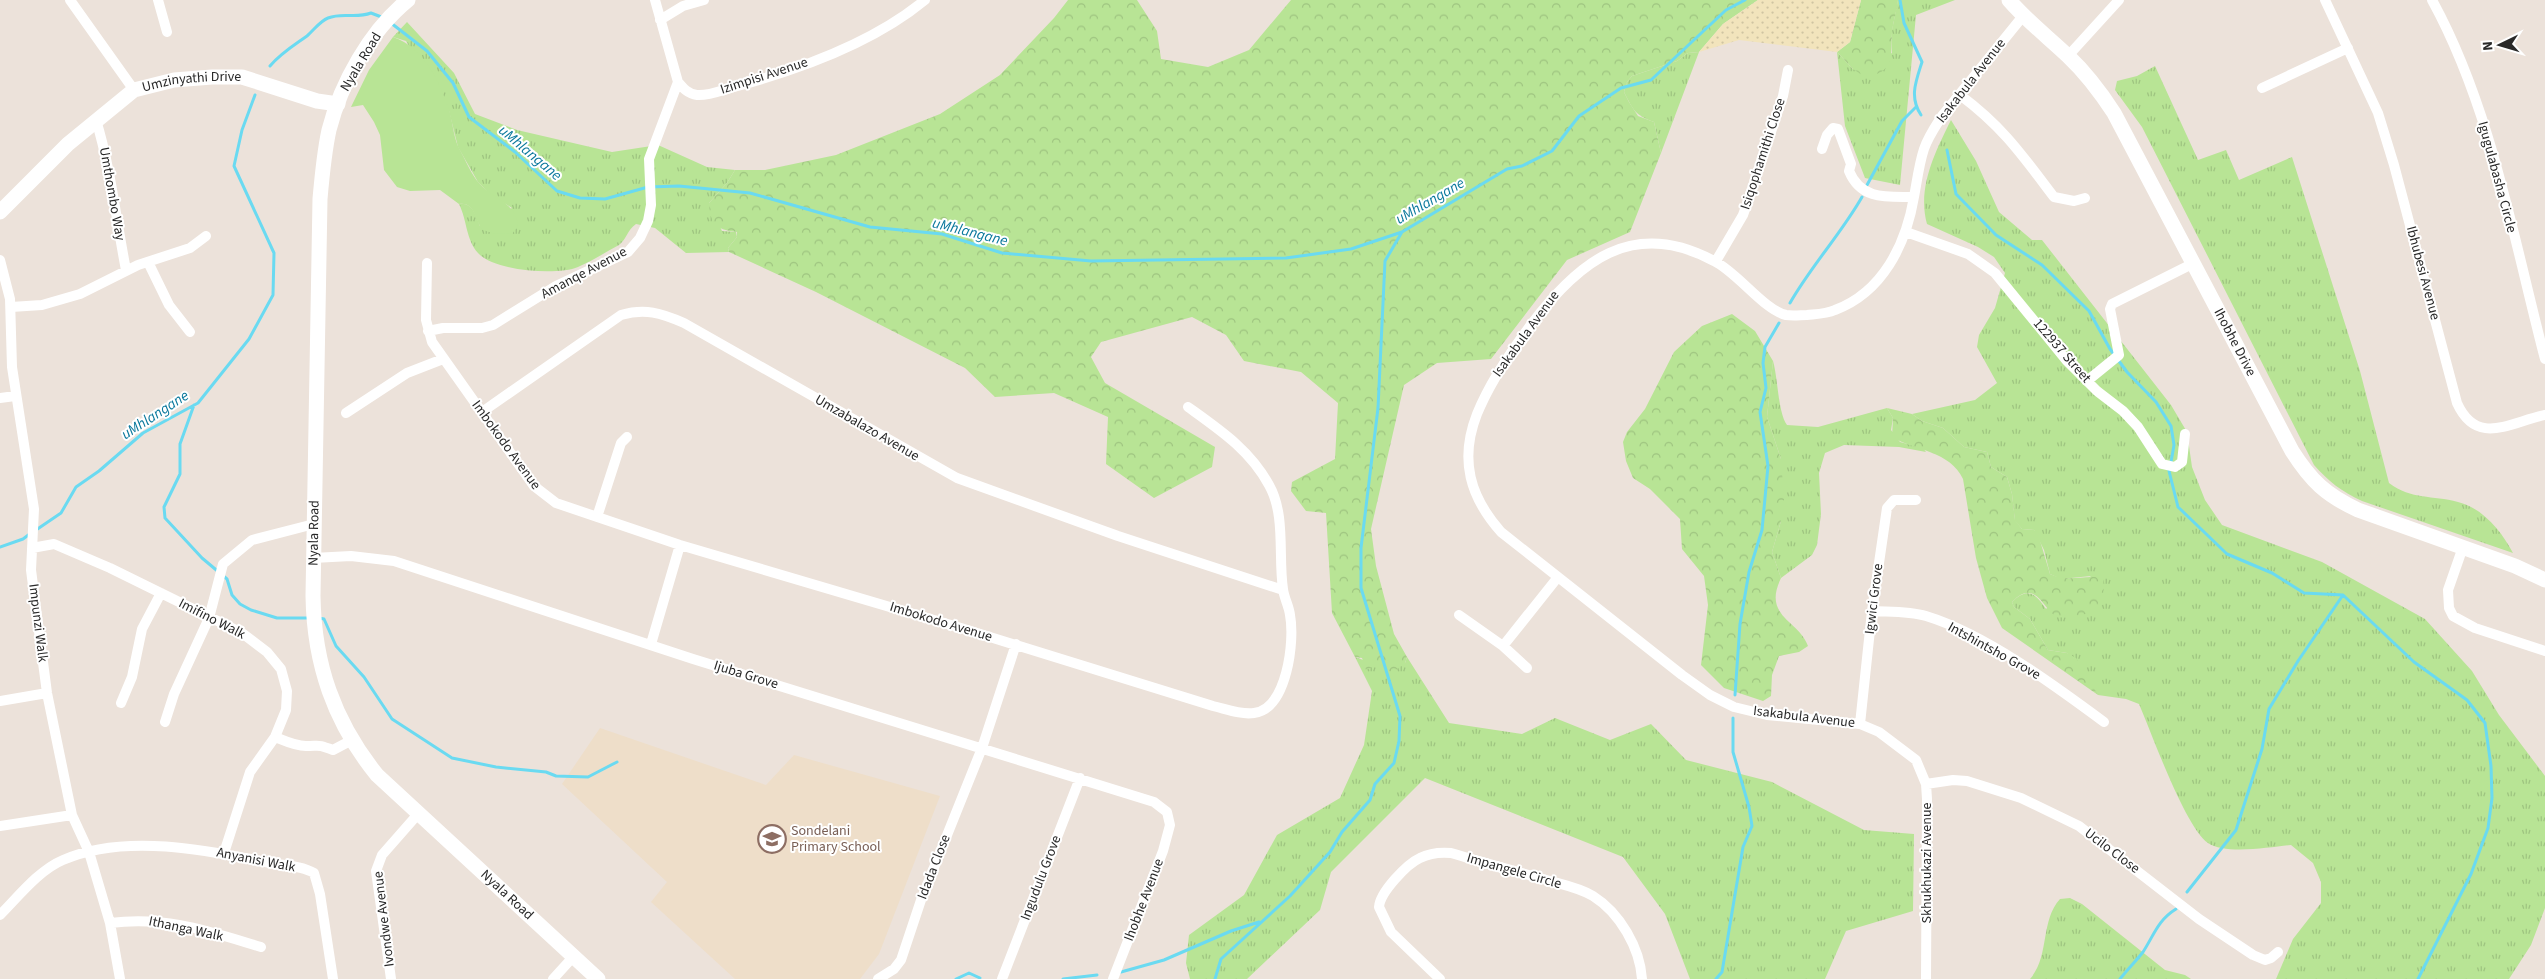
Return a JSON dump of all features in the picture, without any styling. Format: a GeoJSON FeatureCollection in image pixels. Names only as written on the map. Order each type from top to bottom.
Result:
{"type":"FeatureCollection","features":[{"type":"Feature","properties":{"kind":"street"},"geometry":{"type":"LineString","coordinates":[[70,0],[134,90]]}},
{"type":"Feature","properties":{"kind":"street"},"geometry":{"type":"LineString","coordinates":[[158,0],[167,32]]}},
{"type":"Feature","properties":{"kind":"street"},"geometry":{"type":"LineString","coordinates":[[656,0],[678,82]]}},
{"type":"Feature","properties":{"kind":"street"},"geometry":{"type":"LineString","coordinates":[[660,20],[683,6],[704,0]]}},
{"type":"Feature","properties":{"kind":"street","name":"Izimpisi Avenue"},"geometry":{"type":"LineString","coordinates":[[678,82],[683,88],[696,95],[759,80],[855,42],[890,25],[925,0]]}},
{"type":"Feature","properties":{"kind":"street","name":"Ihobhe Drive"},"geometry":{"type":"LineString","coordinates":[[2009,0],[2023,16],[2068,56],[2100,91],[2114,113],[2292,451],[2317,485],[2340,501],[2358,510],[2515,566],[2545,580]]}},
{"type":"Feature","properties":{"kind":"street"},"geometry":{"type":"LineString","coordinates":[[2068,56],[2120,0]]}},
{"type":"Feature","properties":{"kind":"street","name":"Ibhubesi Avenue"},"geometry":{"type":"LineString","coordinates":[[2326,0],[2378,113],[2394,165],[2458,403],[2464,417],[2471,424],[2483,429],[2500,428],[2545,415]]}},
{"type":"Feature","properties":{"kind":"street","name":"Igugulabasha Circle"},"geometry":{"type":"LineString","coordinates":[[2432,0],[2464,68],[2481,116],[2545,359]]}},
{"type":"Feature","properties":{"kind":"street","name":"Nyala Road"},"geometry":{"type":"LineString","coordinates":[[403,5],[382,27],[358,62],[338,104],[329,130],[320,199],[313,618],[324,681],[337,713],[352,740],[377,775],[598,979]]}},
{"type":"Feature","properties":{"kind":"street","name":"Isakabula Avenue"},"geometry":{"type":"LineString","coordinates":[[1906,754],[1892,740],[1860,724],[1766,715],[1719,701],[1682,675],[1501,532],[1482,508],[1471,484],[1469,460],[1471,439],[1476,418],[1489,386],[1550,298],[1572,276],[1594,260],[1615,250],[1658,244],[1676,246],[1695,252],[1716,262],[1771,306],[1786,315],[1820,314],[1852,302],[1880,279],[1891,263],[1906,232],[1924,149],[1932,133],[2023,16]]}},
{"type":"Feature","properties":{"kind":"street"},"geometry":{"type":"LineString","coordinates":[[2262,88],[2348,48]]}},
{"type":"Feature","properties":{"kind":"street","name":"Isiqophamithi Close"},"geometry":{"type":"LineString","coordinates":[[1716,262],[1742,215],[1750,195],[1783,96],[1788,70]]}},
{"type":"Feature","properties":{"kind":"street","name":"Umzinyathi Drive"},"geometry":{"type":"LineString","coordinates":[[0,212],[68,144],[134,90],[174,80],[212,76],[242,77],[317,101],[338,104]]}},
{"type":"Feature","properties":{"kind":"street","name":"Amanqe Avenue"},"geometry":{"type":"LineString","coordinates":[[428,331],[443,328],[482,328],[493,325],[556,286],[628,252],[640,238],[648,220],[650,190],[648,169],[651,152],[678,82]]}},
{"type":"Feature","properties":{"kind":"street"},"geometry":{"type":"LineString","coordinates":[[1960,95],[1982,111],[2013,141],[2054,197],[2074,201],[2085,198]]}},
{"type":"Feature","properties":{"kind":"street","name":"Umthombo Way"},"geometry":{"type":"LineString","coordinates":[[96,120],[112,180],[126,270]]}},
{"type":"Feature","properties":{"kind":"street"},"geometry":{"type":"LineString","coordinates":[[1822,149],[1830,131],[1833,128],[1838,129],[1851,164],[1849,170],[1855,184],[1869,193],[1914,197]]}},
{"type":"Feature","properties":{"kind":"street","name":"122937 Street"},"geometry":{"type":"LineString","coordinates":[[1906,232],[1968,254],[1995,273],[2067,361],[2087,381],[2123,411],[2138,427],[2162,464],[2175,467],[2182,462],[2185,434]]}},
{"type":"Feature","properties":{"kind":"street"},"geometry":{"type":"LineString","coordinates":[[11,307],[42,305],[80,294],[126,270],[190,248],[206,236]]}},
{"type":"Feature","properties":{"kind":"street","name":"Impunzi Walk"},"geometry":{"type":"LineString","coordinates":[[0,260],[11,307],[12,367],[34,509],[31,570],[47,692],[72,815],[89,852],[110,923],[120,979]]}},
{"type":"Feature","properties":{"kind":"street"},"geometry":{"type":"LineString","coordinates":[[148,262],[169,305],[190,332]]}},
{"type":"Feature","properties":{"kind":"street","name":"Imbokodo Avenue"},"geometry":{"type":"LineString","coordinates":[[427,262],[426,320],[432,342],[539,492],[556,503],[680,545],[1016,644],[1213,706],[1241,713],[1256,713],[1274,702],[1290,661],[1292,639],[1290,615],[1283,590],[1276,503],[1270,486],[1253,459],[1234,441],[1188,408]]}},
{"type":"Feature","properties":{"kind":"street"},"geometry":{"type":"LineString","coordinates":[[2087,381],[2118,355],[2110,309],[2112,304],[2194,263]]}},
{"type":"Feature","properties":{"kind":"street","name":"Umzabalazo Avenue"},"geometry":{"type":"LineString","coordinates":[[482,412],[621,315],[642,310],[657,312],[684,323],[957,478],[1118,536],[1283,590]]}},
{"type":"Feature","properties":{"kind":"street"},"geometry":{"type":"LineString","coordinates":[[346,413],[407,373],[444,359]]}},
{"type":"Feature","properties":{"kind":"street"},"geometry":{"type":"LineString","coordinates":[[0,398],[16,396]]}},
{"type":"Feature","properties":{"kind":"street"},"geometry":{"type":"LineString","coordinates":[[597,517],[621,443],[627,437]]}},
{"type":"Feature","properties":{"kind":"street","name":"Igwici Grove"},"geometry":{"type":"LineString","coordinates":[[1860,724],[1872,611],[1887,508],[1894,500],[1916,500]]}},
{"type":"Feature","properties":{"kind":"street"},"geometry":{"type":"LineString","coordinates":[[165,722],[174,694],[209,618],[221,569],[252,540],[314,524]]}},
{"type":"Feature","properties":{"kind":"street","name":"Imifino Walk"},"geometry":{"type":"LineString","coordinates":[[32,548],[54,544],[64,547],[161,593],[242,633],[256,642],[281,669],[286,684],[287,700],[275,737],[250,772],[224,854]]}},
{"type":"Feature","properties":{"kind":"street"},"geometry":{"type":"LineString","coordinates":[[651,644],[680,545]]}},
{"type":"Feature","properties":{"kind":"street"},"geometry":{"type":"LineString","coordinates":[[2463,548],[2448,590],[2449,608],[2453,616],[2475,628],[2545,651]]}},
{"type":"Feature","properties":{"kind":"street","name":"Ijuba Grove"},"geometry":{"type":"LineString","coordinates":[[313,558],[351,556],[394,561],[1154,802],[1163,806],[1170,819]]}},
{"type":"Feature","properties":{"kind":"street"},"geometry":{"type":"LineString","coordinates":[[1504,646],[1558,577]]}},
{"type":"Feature","properties":{"kind":"street"},"geometry":{"type":"LineString","coordinates":[[121,704],[132,677],[142,629],[161,593]]}},
{"type":"Feature","properties":{"kind":"street","name":"Intshintsho Grove"},"geometry":{"type":"LineString","coordinates":[[1872,611],[1909,613],[1945,623],[2049,682],[2104,722]]}},
{"type":"Feature","properties":{"kind":"street"},"geometry":{"type":"LineString","coordinates":[[1459,615],[1504,646],[1527,668]]}},
{"type":"Feature","properties":{"kind":"street","name":"Idada Close"},"geometry":{"type":"LineString","coordinates":[[878,979],[894,969],[901,960],[921,900],[982,748],[1016,644]]}},
{"type":"Feature","properties":{"kind":"street"},"geometry":{"type":"LineString","coordinates":[[0,701],[47,692]]}},
{"type":"Feature","properties":{"kind":"street"},"geometry":{"type":"LineString","coordinates":[[275,737],[292,744],[306,746],[317,744],[333,750],[352,740]]}},
{"type":"Feature","properties":{"kind":"street","name":"Skhukhukazi Avenue"},"geometry":{"type":"LineString","coordinates":[[1906,754],[1916,760],[1926,784],[1926,979]]}},
{"type":"Feature","properties":{"kind":"street","name":"Ingudulu Grove"},"geometry":{"type":"LineString","coordinates":[[1002,979],[1080,778]]}},
{"type":"Feature","properties":{"kind":"street","name":"Ucilo Close"},"geometry":{"type":"LineString","coordinates":[[1926,784],[1952,780],[1967,781],[1999,789],[2021,798],[2079,826],[2199,919],[2253,955],[2265,960],[2278,952]]}},
{"type":"Feature","properties":{"kind":"street","name":"Ivondwe Avenue"},"geometry":{"type":"LineString","coordinates":[[391,979],[376,871],[382,854],[418,814]]}},
{"type":"Feature","properties":{"kind":"street"},"geometry":{"type":"LineString","coordinates":[[0,826],[72,815]]}},
{"type":"Feature","properties":{"kind":"street","name":"Ihobhe Avenue"},"geometry":{"type":"LineString","coordinates":[[1112,979],[1163,851],[1170,819]]}},
{"type":"Feature","properties":{"kind":"street","name":"Anyanisi Walk"},"geometry":{"type":"LineString","coordinates":[[0,915],[46,870],[61,860],[89,852],[116,847],[146,847],[188,848],[224,854],[314,873],[320,894],[333,979]]}},
{"type":"Feature","properties":{"kind":"street","name":"Impangele Circle"},"geometry":{"type":"LineString","coordinates":[[1440,979],[1386,924],[1379,907],[1382,894],[1410,864],[1420,858],[1439,852],[1451,853],[1573,888],[1593,896],[1610,910],[1623,926],[1639,960],[1642,979]]}},
{"type":"Feature","properties":{"kind":"street","name":"Ithanga Walk"},"geometry":{"type":"LineString","coordinates":[[110,923],[140,919],[167,922],[207,930],[261,947]]}},
{"type":"Feature","properties":{"kind":"street"},"geometry":{"type":"LineString","coordinates":[[553,979],[573,956]]}},
{"type":"Feature","properties":{"kind":"shaded area","name":"Sondelani Primary School"},"geometry":{"type":"Polygon","coordinates":[[[600,728],[766,785],[794,755],[940,796],[879,954],[860,979],[735,979],[651,902],[667,882],[562,784],[600,728]]]}},
{"type":"Feature","properties":{"kind":"green space"},"geometry":{"type":"Polygon","coordinates":[[[1068,0],[1137,0],[1157,31],[1161,59],[1208,67],[1249,50],[1291,0],[1758,0],[1723,24],[1699,52],[1688,53],[1677,61],[1632,76],[1627,82],[1624,92],[1638,116],[1654,122],[1661,153],[1630,232],[1567,260],[1491,359],[1437,363],[1404,385],[1371,529],[1376,566],[1394,634],[1407,657],[1405,663],[1393,672],[1383,670],[1377,665],[1366,670],[1362,658],[1355,657],[1332,613],[1326,513],[1306,511],[1291,491],[1292,482],[1335,459],[1338,403],[1301,372],[1244,361],[1226,335],[1192,317],[1101,342],[1091,357],[1105,383],[1215,447],[1212,467],[1154,498],[1106,464],[1108,417],[1054,393],[995,397],[965,368],[816,292],[729,252],[728,248],[737,237],[737,232],[719,227],[711,216],[709,203],[727,183],[735,170],[765,170],[836,155],[940,114],[1000,75],[1054,18],[1068,0]]]}},
{"type":"Feature","properties":{"kind":"green space"},"geometry":{"type":"Polygon","coordinates":[[[1861,0],[1898,0],[1889,62],[1882,72],[1865,77],[1853,69],[1837,52],[1850,42],[1861,0]]]}},
{"type":"Feature","properties":{"kind":"green space"},"geometry":{"type":"Polygon","coordinates":[[[1898,0],[1955,0],[1916,15],[1900,185],[1865,178],[1845,126],[1837,52],[1853,69],[1892,53],[1892,30],[1898,0]]]}},
{"type":"Feature","properties":{"kind":"green space"},"geometry":{"type":"Polygon","coordinates":[[[407,22],[454,73],[475,114],[517,130],[612,152],[658,145],[707,167],[735,170],[727,183],[709,203],[722,231],[736,232],[737,237],[728,248],[729,252],[686,253],[655,228],[636,224],[619,245],[583,265],[568,270],[541,271],[511,268],[486,259],[478,253],[471,242],[459,204],[471,207],[480,226],[512,208],[491,195],[478,182],[458,147],[449,111],[406,41],[393,37],[407,22]]]}},
{"type":"Feature","properties":{"kind":"green space"},"geometry":{"type":"Polygon","coordinates":[[[393,37],[414,49],[430,68],[442,90],[450,113],[456,142],[471,172],[485,188],[509,207],[517,218],[518,226],[512,234],[492,233],[483,230],[469,206],[459,204],[440,190],[410,191],[397,187],[384,170],[380,135],[374,122],[363,105],[351,107],[369,70],[393,37]]]}},
{"type":"Feature","properties":{"kind":"green space"},"geometry":{"type":"Polygon","coordinates":[[[1699,52],[1661,153],[1654,122],[1643,117],[1632,108],[1624,92],[1627,82],[1632,76],[1677,61],[1688,53],[1699,52]]]}},
{"type":"Feature","properties":{"kind":"green space"},"geometry":{"type":"Polygon","coordinates":[[[2155,66],[2198,160],[2226,150],[2239,180],[2292,157],[2360,371],[2389,483],[2414,495],[2458,502],[2476,510],[2491,522],[2513,553],[2362,501],[2336,486],[2314,465],[2142,127],[2115,90],[2117,81],[2137,76],[2155,66]]]}},
{"type":"Feature","properties":{"kind":"green space"},"geometry":{"type":"Polygon","coordinates":[[[1951,120],[1976,161],[1999,212],[2032,240],[2042,240],[2171,405],[2187,432],[2192,467],[2205,500],[2222,525],[2322,562],[2425,619],[2472,671],[2499,715],[2545,776],[2545,908],[2531,945],[2509,979],[2276,979],[2293,939],[2321,903],[2321,882],[2313,863],[2291,845],[2225,849],[2208,843],[2199,834],[2179,800],[2139,704],[2126,699],[2098,695],[2067,653],[2048,650],[2030,619],[2014,607],[2012,602],[2027,593],[2039,599],[2046,609],[2091,576],[2061,579],[2050,574],[2044,550],[2034,530],[2022,529],[2015,521],[2012,494],[2007,477],[1991,467],[1987,452],[1964,447],[1943,428],[1922,421],[1912,414],[1975,400],[1997,383],[1977,347],[1979,335],[1995,308],[2005,273],[1994,257],[1978,247],[1927,224],[1924,197],[1929,170],[1951,120]]]}},
{"type":"Feature","properties":{"kind":"green space"},"geometry":{"type":"Polygon","coordinates":[[[1732,314],[1755,331],[1773,361],[1767,417],[1781,459],[1784,500],[1781,521],[1772,552],[1781,578],[1776,591],[1776,601],[1779,610],[1803,637],[1808,646],[1799,652],[1779,656],[1772,675],[1771,696],[1763,701],[1724,688],[1701,665],[1708,605],[1704,576],[1682,549],[1680,519],[1650,489],[1633,478],[1626,461],[1623,442],[1627,432],[1645,409],[1674,352],[1702,326],[1732,314]]]}},
{"type":"Feature","properties":{"kind":"green space"},"geometry":{"type":"Polygon","coordinates":[[[1773,361],[1780,404],[1787,425],[1818,427],[1887,408],[1893,418],[1891,430],[1900,442],[1923,448],[1926,452],[1899,447],[1844,445],[1825,453],[1819,473],[1821,514],[1817,545],[1812,555],[1781,578],[1772,552],[1781,521],[1781,459],[1767,417],[1773,361]]]}},
{"type":"Feature","properties":{"kind":"green space"},"geometry":{"type":"Polygon","coordinates":[[[1887,408],[1912,414],[1922,421],[1943,428],[1964,447],[1987,452],[1991,467],[2007,477],[2012,494],[2015,520],[2022,529],[2034,530],[2038,534],[2050,574],[2063,578],[2103,578],[2103,594],[2099,606],[2095,610],[2082,615],[2058,617],[2040,599],[2028,593],[2024,593],[2012,602],[2014,607],[2030,619],[2048,650],[2067,653],[2076,658],[2098,695],[2002,628],[1987,598],[1976,558],[1963,479],[1950,463],[1941,457],[1892,437],[1893,418],[1887,408]]]}},
{"type":"Feature","properties":{"kind":"green space"},"geometry":{"type":"Polygon","coordinates":[[[1355,657],[1377,665],[1405,663],[1407,657],[1449,723],[1522,734],[1555,718],[1610,740],[1651,724],[1686,760],[1772,782],[1864,830],[1914,834],[1913,911],[1846,931],[1825,979],[1690,979],[1665,914],[1623,857],[1425,778],[1331,872],[1320,910],[1247,979],[1190,979],[1186,963],[1189,935],[1244,895],[1277,835],[1340,798],[1364,745],[1372,691],[1355,657]]]}},
{"type":"Feature","properties":{"kind":"green space"},"geometry":{"type":"Polygon","coordinates":[[[2070,898],[2082,904],[2165,970],[2185,975],[2191,979],[2030,979],[2040,960],[2047,928],[2054,908],[2060,899],[2070,898]]]}},
{"type":"Feature","properties":{"kind":"sand"},"geometry":{"type":"Polygon","coordinates":[[[1758,0],[1861,0],[1850,42],[1837,52],[1739,40],[1699,52],[1723,24],[1758,0]]]}},
{"type":"Feature","properties":{"kind":"waterway","name":"uMhlangane"},"geometry":{"type":"LineString","coordinates":[[391,23],[427,51],[453,83],[469,117],[515,152],[557,191],[580,198],[605,199],[648,187],[679,186],[750,193],[870,227],[942,234],[1002,253],[1091,261],[1286,258],[1351,249],[1402,232],[1507,169],[1522,166],[1552,151],[1579,116],[1621,88],[1651,80],[1726,10],[1745,0]]}},
{"type":"Feature","properties":{"kind":"waterway"},"geometry":{"type":"LineString","coordinates":[[1900,0],[1904,23],[1922,62],[1914,95],[1921,115]]}},
{"type":"Feature","properties":{"kind":"waterway","name":"uMhlangane"},"geometry":{"type":"LineString","coordinates":[[270,66],[325,19],[333,16],[365,15],[371,13],[384,18]]}},
{"type":"Feature","properties":{"kind":"waterway","name":"uMhlangane"},"geometry":{"type":"LineString","coordinates":[[36,530],[61,513],[76,487],[99,471],[143,433],[198,403],[249,339],[273,295],[274,253],[234,166],[242,130],[255,95]]}},
{"type":"Feature","properties":{"kind":"waterway"},"geometry":{"type":"LineString","coordinates":[[1867,185],[1902,121],[1916,107]]}},
{"type":"Feature","properties":{"kind":"waterway"},"geometry":{"type":"LineString","coordinates":[[1947,150],[1956,194],[1996,235],[2042,265],[2089,311],[2110,349],[2127,372],[2156,402],[2171,426],[2174,445],[2171,462]]}},
{"type":"Feature","properties":{"kind":"waterway"},"geometry":{"type":"LineString","coordinates":[[1790,303],[1862,197]]}},
{"type":"Feature","properties":{"kind":"waterway"},"geometry":{"type":"LineString","coordinates":[[1215,979],[1221,959],[1290,896],[1330,852],[1342,832],[1370,800],[1375,784],[1394,763],[1399,741],[1400,716],[1361,588],[1361,548],[1378,408],[1385,261],[1402,232]]}},
{"type":"Feature","properties":{"kind":"waterway"},"geometry":{"type":"LineString","coordinates":[[1735,695],[1740,624],[1749,572],[1762,530],[1768,466],[1760,412],[1766,388],[1763,363],[1765,347],[1779,323]]}},
{"type":"Feature","properties":{"kind":"waterway"},"geometry":{"type":"LineString","coordinates":[[194,405],[180,444],[180,474],[164,507],[165,518],[202,558],[227,579],[232,595],[240,604],[251,610],[277,618],[310,618]]}},
{"type":"Feature","properties":{"kind":"waterway"},"geometry":{"type":"LineString","coordinates":[[2169,471],[2178,507],[2227,554],[2272,573],[2304,593],[2343,595],[2414,662],[2467,700],[2485,723],[2491,766],[2492,798],[2488,828],[2471,874],[2418,979]]}},
{"type":"Feature","properties":{"kind":"waterway","name":"uMhlangane"},"geometry":{"type":"LineString","coordinates":[[0,547],[23,539],[31,533]]}},
{"type":"Feature","properties":{"kind":"waterway"},"geometry":{"type":"LineString","coordinates":[[2187,892],[2236,830],[2262,749],[2269,709],[2298,661],[2343,595]]}},
{"type":"Feature","properties":{"kind":"waterway"},"geometry":{"type":"LineString","coordinates":[[319,618],[324,619],[336,646],[364,677],[392,719],[452,758],[496,767],[546,772],[556,776],[588,777],[617,762]]}},
{"type":"Feature","properties":{"kind":"waterway"},"geometry":{"type":"LineString","coordinates":[[1716,979],[1722,972],[1743,847],[1752,826],[1749,807],[1733,752],[1733,718]]}},
{"type":"Feature","properties":{"kind":"waterway"},"geometry":{"type":"LineString","coordinates":[[2120,979],[2143,952],[2157,928],[2176,909]]}},
{"type":"Feature","properties":{"kind":"waterway"},"geometry":{"type":"LineString","coordinates":[[1121,972],[1164,960],[1231,931],[1259,922]]}},
{"type":"Feature","properties":{"kind":"waterway"},"geometry":{"type":"LineString","coordinates":[[956,979],[969,973],[980,978]]}},
{"type":"Feature","properties":{"kind":"waterway"},"geometry":{"type":"LineString","coordinates":[[1063,979],[1097,975]]}},
{"type":"Feature","properties":{"kind":"place","name":"Sondelani Primary School"},"geometry":{"type":"Point","coordinates":[772,839]}}]}
